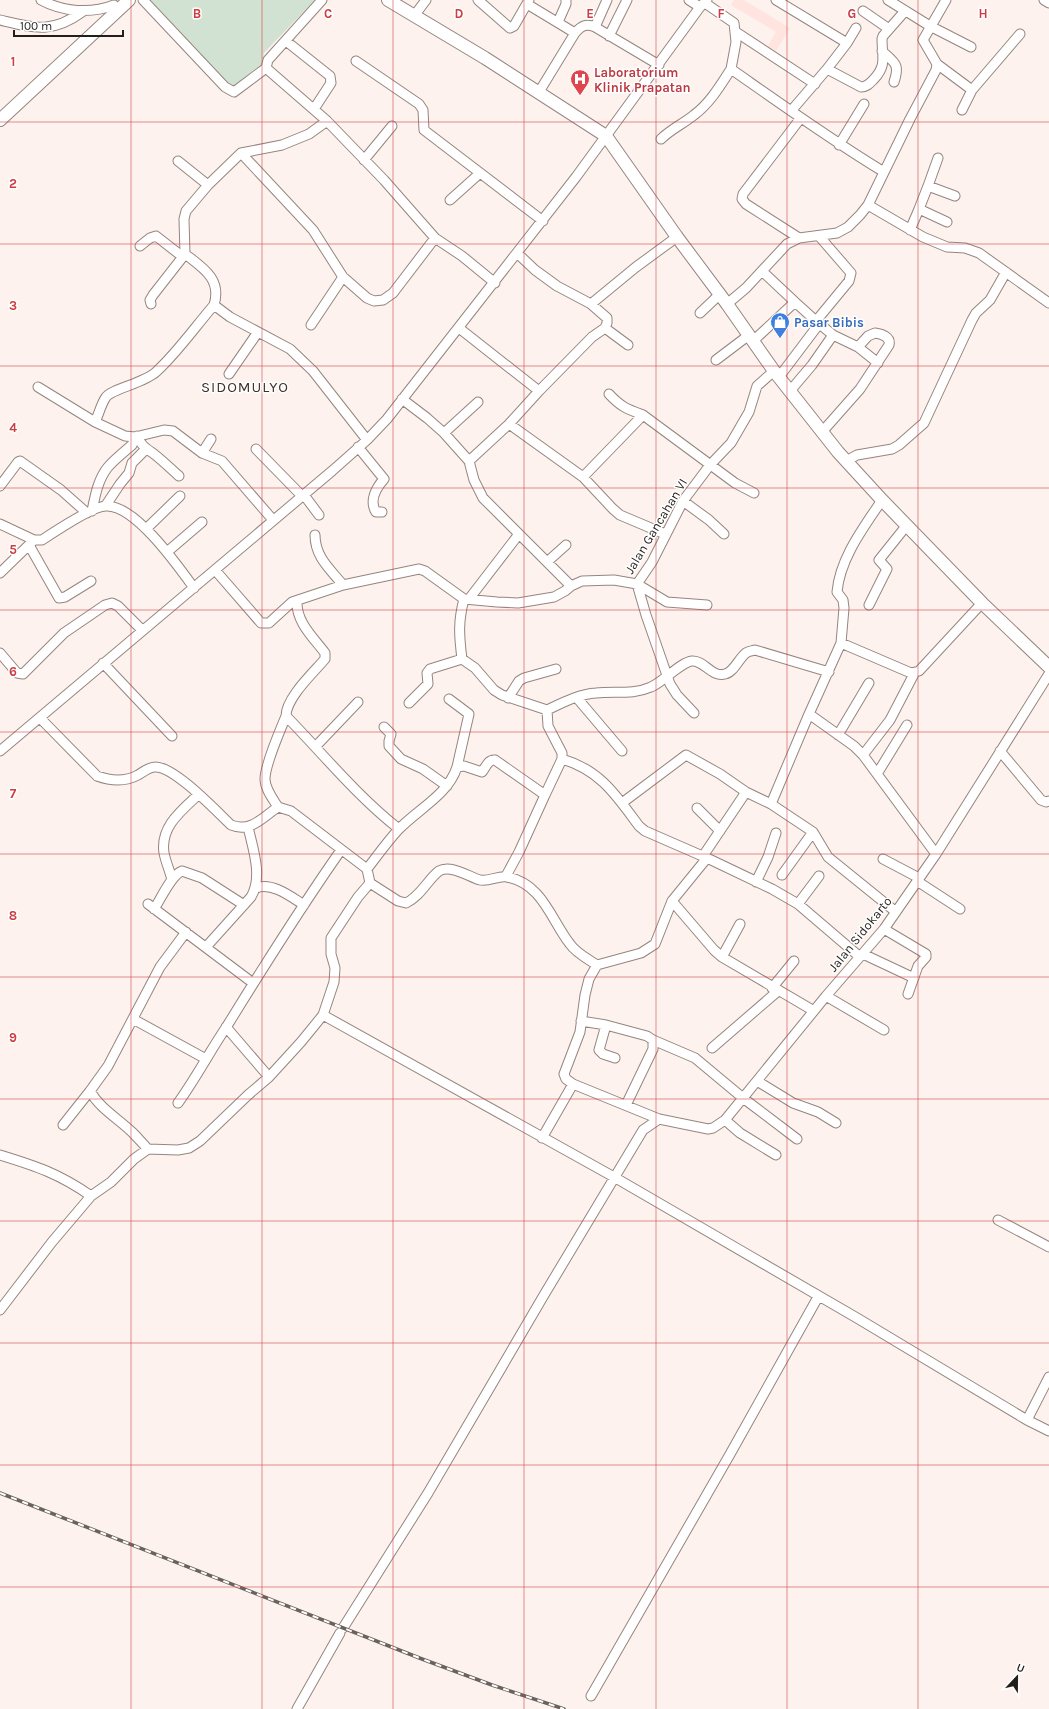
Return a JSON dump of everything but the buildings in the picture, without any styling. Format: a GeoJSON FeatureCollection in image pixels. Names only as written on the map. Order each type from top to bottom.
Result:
{"type":"FeatureCollection","features":[{"type":"Feature","properties":{"kind":"main road"},"geometry":{"type":"LineString","coordinates":[[0,120],[114,5],[129,0]]}},
{"type":"Feature","properties":{"kind":"main road"},"geometry":{"type":"LineString","coordinates":[[392,1],[414,16],[486,58],[606,136],[677,238],[724,299],[777,374],[822,432],[882,500],[982,603],[1049,667]]}},
{"type":"Feature","properties":{"kind":"street"},"geometry":{"type":"LineString","coordinates":[[41,0],[48,4],[82,12],[107,8],[114,5]]}},
{"type":"Feature","properties":{"kind":"street"},"geometry":{"type":"LineString","coordinates":[[143,0],[230,91],[237,91],[266,68],[268,60],[322,0]]}},
{"type":"Feature","properties":{"kind":"street"},"geometry":{"type":"LineString","coordinates":[[414,16],[426,0]]}},
{"type":"Feature","properties":{"kind":"street"},"geometry":{"type":"LineString","coordinates":[[478,0],[510,28],[514,26],[528,2],[575,33]]}},
{"type":"Feature","properties":{"kind":"street"},"geometry":{"type":"LineString","coordinates":[[558,22],[566,4],[566,0]]}},
{"type":"Feature","properties":{"kind":"street"},"geometry":{"type":"LineString","coordinates":[[595,27],[607,0]]}},
{"type":"Feature","properties":{"kind":"street"},"geometry":{"type":"LineString","coordinates":[[609,36],[627,0]]}},
{"type":"Feature","properties":{"kind":"street"},"geometry":{"type":"LineString","coordinates":[[661,139],[667,133],[694,115],[715,94],[731,69],[736,32],[734,23],[704,3],[689,0]]}},
{"type":"Feature","properties":{"kind":"street"},"geometry":{"type":"LineString","coordinates":[[776,0],[847,43]]}},
{"type":"Feature","properties":{"kind":"street"},"geometry":{"type":"LineString","coordinates":[[888,0],[930,26],[971,47]]}},
{"type":"Feature","properties":{"kind":"street"},"geometry":{"type":"LineString","coordinates":[[946,0],[930,26],[923,40],[924,44],[931,51],[937,64],[972,90]]}},
{"type":"Feature","properties":{"kind":"street"},"geometry":{"type":"LineString","coordinates":[[1044,0],[1049,4]]}},
{"type":"Feature","properties":{"kind":"street"},"geometry":{"type":"LineString","coordinates":[[0,751],[142,630],[216,570],[367,440],[387,419],[543,221],[704,3]]}},
{"type":"Feature","properties":{"kind":"street"},"geometry":{"type":"LineString","coordinates":[[863,11],[889,30]]}},
{"type":"Feature","properties":{"kind":"street"},"geometry":{"type":"LineString","coordinates":[[827,69],[861,87],[869,85],[882,69],[882,39],[905,11]]}},
{"type":"Feature","properties":{"kind":"street"},"geometry":{"type":"LineString","coordinates":[[0,20],[31,27],[47,28],[72,20],[82,12]]}},
{"type":"Feature","properties":{"kind":"street"},"geometry":{"type":"LineString","coordinates":[[539,92],[575,33],[588,24],[621,41],[659,65]]}},
{"type":"Feature","properties":{"kind":"street"},"geometry":{"type":"LineString","coordinates":[[791,111],[827,69],[847,43],[856,28]]}},
{"type":"Feature","properties":{"kind":"street"},"geometry":{"type":"LineString","coordinates":[[736,32],[815,84]]}},
{"type":"Feature","properties":{"kind":"street"},"geometry":{"type":"LineString","coordinates":[[962,110],[972,90],[1020,34]]}},
{"type":"Feature","properties":{"kind":"street"},"geometry":{"type":"LineString","coordinates":[[286,41],[330,76],[331,83],[314,109]]}},
{"type":"Feature","properties":{"kind":"street"},"geometry":{"type":"LineString","coordinates":[[882,51],[895,63],[897,68],[894,82]]}},
{"type":"Feature","properties":{"kind":"street"},"geometry":{"type":"LineString","coordinates":[[356,61],[419,104],[423,110],[424,130],[479,174],[543,221]]}},
{"type":"Feature","properties":{"kind":"street"},"geometry":{"type":"LineString","coordinates":[[700,313],[746,288],[787,244],[799,238],[837,233],[848,227],[868,204],[910,119],[931,82],[937,64]]}},
{"type":"Feature","properties":{"kind":"street"},"geometry":{"type":"LineString","coordinates":[[266,68],[326,121],[364,160],[435,238],[462,256],[495,283]]}},
{"type":"Feature","properties":{"kind":"street"},"geometry":{"type":"LineString","coordinates":[[731,69],[800,119],[884,172]]}},
{"type":"Feature","properties":{"kind":"street"},"geometry":{"type":"LineString","coordinates":[[839,145],[864,104]]}},
{"type":"Feature","properties":{"kind":"street"},"geometry":{"type":"LineString","coordinates":[[799,238],[746,204],[742,199],[743,194],[800,119]]}},
{"type":"Feature","properties":{"kind":"street"},"geometry":{"type":"LineString","coordinates":[[151,304],[150,300],[153,295],[184,256],[184,219],[186,211],[208,185],[241,153],[282,145],[309,134],[326,121]]}},
{"type":"Feature","properties":{"kind":"street"},"geometry":{"type":"LineString","coordinates":[[364,160],[392,126]]}},
{"type":"Feature","properties":{"kind":"street"},"geometry":{"type":"LineString","coordinates":[[241,153],[313,230],[343,277],[367,298],[374,301],[383,300],[393,292],[435,238]]}},
{"type":"Feature","properties":{"kind":"street"},"geometry":{"type":"LineString","coordinates":[[910,230],[938,158]]}},
{"type":"Feature","properties":{"kind":"street"},"geometry":{"type":"LineString","coordinates":[[178,161],[208,185]]}},
{"type":"Feature","properties":{"kind":"street"},"geometry":{"type":"LineString","coordinates":[[450,200],[479,174]]}},
{"type":"Feature","properties":{"kind":"street"},"geometry":{"type":"LineString","coordinates":[[928,186],[955,196]]}},
{"type":"Feature","properties":{"kind":"street"},"geometry":{"type":"LineString","coordinates":[[868,204],[910,230],[947,247],[965,248],[979,253],[1049,303]]}},
{"type":"Feature","properties":{"kind":"street"},"geometry":{"type":"LineString","coordinates":[[919,209],[948,222]]}},
{"type":"Feature","properties":{"kind":"street"},"geometry":{"type":"LineString","coordinates":[[95,422],[106,397],[154,374],[214,304],[216,291],[214,282],[205,270],[156,236],[150,238],[140,246]]}},
{"type":"Feature","properties":{"kind":"street","name":"Jalan Gancahan VI"},"geometry":{"type":"LineString","coordinates":[[216,570],[262,623],[269,623],[292,602],[342,585],[422,570],[467,599],[511,603],[540,600],[560,595],[571,586],[582,581],[614,580],[637,584],[652,562],[665,534],[683,502],[710,465],[731,443],[749,412],[758,386],[777,374],[849,281],[851,273],[819,236]]}},
{"type":"Feature","properties":{"kind":"street"},"geometry":{"type":"LineString","coordinates":[[591,304],[636,267],[677,238]]}},
{"type":"Feature","properties":{"kind":"street"},"geometry":{"type":"LineString","coordinates":[[469,461],[509,424],[592,337],[605,328],[607,323],[607,318],[591,304],[557,286],[535,270],[517,253]]}},
{"type":"Feature","properties":{"kind":"street"},"geometry":{"type":"LineString","coordinates":[[762,271],[833,335],[858,347],[878,363]]}},
{"type":"Feature","properties":{"kind":"street"},"geometry":{"type":"LineString","coordinates":[[846,460],[857,455],[892,449],[899,445],[924,422],[972,320],[976,313],[990,300],[1006,272]]}},
{"type":"Feature","properties":{"kind":"street"},"geometry":{"type":"LineString","coordinates":[[311,325],[343,277]]}},
{"type":"Feature","properties":{"kind":"street"},"geometry":{"type":"LineString","coordinates":[[716,360],[751,338],[795,302]]}},
{"type":"Feature","properties":{"kind":"street"},"geometry":{"type":"LineString","coordinates":[[214,304],[230,317],[290,350],[302,360],[313,371],[367,440]]}},
{"type":"Feature","properties":{"kind":"street"},"geometry":{"type":"LineString","coordinates":[[459,328],[539,391]]}},
{"type":"Feature","properties":{"kind":"street"},"geometry":{"type":"LineString","coordinates":[[605,328],[628,345]]}},
{"type":"Feature","properties":{"kind":"street"},"geometry":{"type":"LineString","coordinates":[[229,374],[258,332]]}},
{"type":"Feature","properties":{"kind":"street"},"geometry":{"type":"LineString","coordinates":[[822,432],[860,389],[889,345],[888,338],[874,333],[858,347]]}},
{"type":"Feature","properties":{"kind":"street"},"geometry":{"type":"LineString","coordinates":[[790,391],[812,365],[833,335]]}},
{"type":"Feature","properties":{"kind":"street"},"geometry":{"type":"LineString","coordinates":[[38,387],[95,422],[125,436],[136,437],[168,430],[173,432],[202,453],[222,461],[273,520]]}},
{"type":"Feature","properties":{"kind":"street"},"geometry":{"type":"LineString","coordinates":[[609,394],[618,404],[632,412],[644,415],[735,483],[754,493]]}},
{"type":"Feature","properties":{"kind":"street"},"geometry":{"type":"LineString","coordinates":[[402,400],[427,418],[444,433],[469,461],[474,480],[483,498],[571,586]]}},
{"type":"Feature","properties":{"kind":"street"},"geometry":{"type":"LineString","coordinates":[[444,433],[478,402]]}},
{"type":"Feature","properties":{"kind":"street"},"geometry":{"type":"LineString","coordinates":[[583,477],[644,415]]}},
{"type":"Feature","properties":{"kind":"street"},"geometry":{"type":"LineString","coordinates":[[509,424],[583,477],[620,515],[665,534]]}},
{"type":"Feature","properties":{"kind":"street"},"geometry":{"type":"LineString","coordinates":[[136,437],[146,449],[179,476]]}},
{"type":"Feature","properties":{"kind":"street"},"geometry":{"type":"LineString","coordinates":[[89,512],[96,490],[108,467],[132,445],[136,437]]}},
{"type":"Feature","properties":{"kind":"street"},"geometry":{"type":"LineString","coordinates":[[202,453],[212,439]]}},
{"type":"Feature","properties":{"kind":"street"},"geometry":{"type":"LineString","coordinates":[[358,447],[384,479],[374,493],[373,503],[376,512],[382,512]]}},
{"type":"Feature","properties":{"kind":"street"},"geometry":{"type":"LineString","coordinates":[[256,448],[303,495],[319,515]]}},
{"type":"Feature","properties":{"kind":"street"},"geometry":{"type":"LineString","coordinates":[[0,573],[31,543],[42,540],[89,512],[106,505],[129,473],[132,463],[146,449]]}},
{"type":"Feature","properties":{"kind":"street"},"geometry":{"type":"LineString","coordinates":[[0,486],[20,461],[89,512]]}},
{"type":"Feature","properties":{"kind":"street"},"geometry":{"type":"LineString","coordinates":[[146,529],[180,496]]}},
{"type":"Feature","properties":{"kind":"street"},"geometry":{"type":"LineString","coordinates":[[772,804],[809,714],[841,643],[844,608],[843,600],[837,592],[852,546],[882,500]]}},
{"type":"Feature","properties":{"kind":"street"},"geometry":{"type":"LineString","coordinates":[[683,502],[724,534]]}},
{"type":"Feature","properties":{"kind":"street"},"geometry":{"type":"LineString","coordinates":[[106,505],[119,509],[146,529],[167,552],[194,588]]}},
{"type":"Feature","properties":{"kind":"street"},"geometry":{"type":"LineString","coordinates":[[167,552],[202,522]]}},
{"type":"Feature","properties":{"kind":"street"},"geometry":{"type":"LineString","coordinates":[[0,524],[31,543],[59,598],[65,597],[91,581]]}},
{"type":"Feature","properties":{"kind":"street"},"geometry":{"type":"LineString","coordinates":[[870,605],[887,569],[879,560],[907,525]]}},
{"type":"Feature","properties":{"kind":"street"},"geometry":{"type":"LineString","coordinates":[[519,534],[467,599],[460,614],[458,633],[462,659],[476,668],[494,690],[508,698],[547,710],[565,701],[595,693],[630,693],[651,687],[669,677],[681,665],[692,661],[700,662],[716,673],[722,675],[727,674],[747,652],[755,650],[828,672]]}},
{"type":"Feature","properties":{"kind":"street"},"geometry":{"type":"LineString","coordinates":[[315,535],[315,545],[320,559],[342,585]]}},
{"type":"Feature","properties":{"kind":"street"},"geometry":{"type":"LineString","coordinates":[[547,562],[566,545]]}},
{"type":"Feature","properties":{"kind":"street"},"geometry":{"type":"LineString","coordinates":[[637,584],[646,615],[669,677],[670,684],[677,696],[694,713]]}},
{"type":"Feature","properties":{"kind":"street"},"geometry":{"type":"LineString","coordinates":[[637,584],[668,602],[706,605]]}},
{"type":"Feature","properties":{"kind":"street"},"geometry":{"type":"LineString","coordinates":[[297,601],[296,611],[301,621],[325,652],[326,656],[288,704],[286,716],[270,759],[265,779],[268,791],[278,807],[291,811],[367,869],[370,883],[398,901],[406,903],[422,890],[439,871],[457,871],[482,880],[506,876],[524,884],[549,908],[561,932],[571,946],[597,965]]}},
{"type":"Feature","properties":{"kind":"street"},"geometry":{"type":"LineString","coordinates":[[0,653],[17,673],[22,674],[64,633],[105,605],[112,603],[118,606],[142,630]]}},
{"type":"Feature","properties":{"kind":"street"},"geometry":{"type":"LineString","coordinates":[[841,643],[911,673],[915,672],[918,671],[982,603]]}},
{"type":"Feature","properties":{"kind":"street"},"geometry":{"type":"LineString","coordinates":[[409,703],[428,684],[427,674],[430,669],[462,659]]}},
{"type":"Feature","properties":{"kind":"street"},"geometry":{"type":"LineString","coordinates":[[103,663],[172,736]]}},
{"type":"Feature","properties":{"kind":"street"},"geometry":{"type":"LineString","coordinates":[[508,698],[519,681],[524,678],[556,669]]}},
{"type":"Feature","properties":{"kind":"street"},"geometry":{"type":"LineString","coordinates":[[863,755],[890,720],[915,672]]}},
{"type":"Feature","properties":{"kind":"street","name":"Jalan Sidokarto"},"geometry":{"type":"LineString","coordinates":[[573,1084],[659,1119],[708,1129],[713,1128],[725,1120],[826,996],[884,929],[936,854],[1049,674]]}},
{"type":"Feature","properties":{"kind":"street"},"geometry":{"type":"LineString","coordinates":[[838,735],[868,683]]}},
{"type":"Feature","properties":{"kind":"street"},"geometry":{"type":"LineString","coordinates":[[577,698],[622,750]]}},
{"type":"Feature","properties":{"kind":"street"},"geometry":{"type":"LineString","coordinates":[[367,869],[399,829],[447,786],[454,776],[469,714],[449,699]]}},
{"type":"Feature","properties":{"kind":"street"},"geometry":{"type":"LineString","coordinates":[[316,746],[358,702]]}},
{"type":"Feature","properties":{"kind":"street"},"geometry":{"type":"LineString","coordinates":[[506,876],[519,852],[562,759],[562,753],[548,726],[547,710]]}},
{"type":"Feature","properties":{"kind":"street"},"geometry":{"type":"LineString","coordinates":[[809,714],[854,746],[863,755],[936,854]]}},
{"type":"Feature","properties":{"kind":"street"},"geometry":{"type":"LineString","coordinates":[[286,716],[316,746],[367,803],[399,829]]}},
{"type":"Feature","properties":{"kind":"street"},"geometry":{"type":"LineString","coordinates":[[40,718],[97,776],[101,778],[116,780],[129,779],[150,767],[161,768],[176,774],[231,825],[238,828],[248,827],[258,823],[278,807]]}},
{"type":"Feature","properties":{"kind":"street"},"geometry":{"type":"LineString","coordinates":[[877,774],[907,725]]}},
{"type":"Feature","properties":{"kind":"street"},"geometry":{"type":"LineString","coordinates":[[384,727],[391,734],[389,746],[401,759],[424,768],[447,786]]}},
{"type":"Feature","properties":{"kind":"street"},"geometry":{"type":"LineString","coordinates":[[1000,752],[1041,800],[1046,802],[1049,801]]}},
{"type":"Feature","properties":{"kind":"street"},"geometry":{"type":"LineString","coordinates":[[622,803],[682,756],[686,755],[720,774],[746,792],[772,804],[813,832],[828,857],[896,912]]}},
{"type":"Feature","properties":{"kind":"street"},"geometry":{"type":"LineString","coordinates":[[562,759],[578,764],[605,782],[639,826],[645,831],[705,857],[798,904],[862,955],[914,978]]}},
{"type":"Feature","properties":{"kind":"street"},"geometry":{"type":"LineString","coordinates":[[457,767],[464,766],[482,772],[489,761],[496,760],[545,795]]}},
{"type":"Feature","properties":{"kind":"street"},"geometry":{"type":"LineString","coordinates":[[542,1138],[573,1084],[566,1079],[564,1074],[580,1032],[585,995],[589,979],[597,965],[641,953],[655,944],[672,901],[705,857],[746,792]]}},
{"type":"Feature","properties":{"kind":"street"},"geometry":{"type":"LineString","coordinates":[[172,880],[164,853],[164,840],[166,832],[174,818],[198,795]]}},
{"type":"Feature","properties":{"kind":"street"},"geometry":{"type":"LineString","coordinates":[[696,808],[720,831]]}},
{"type":"Feature","properties":{"kind":"street"},"geometry":{"type":"LineString","coordinates":[[206,948],[244,905],[256,888],[254,852],[248,827]]}},
{"type":"Feature","properties":{"kind":"street"},"geometry":{"type":"LineString","coordinates":[[782,875],[813,832]]}},
{"type":"Feature","properties":{"kind":"street"},"geometry":{"type":"LineString","coordinates":[[756,882],[768,857],[776,833]]}},
{"type":"Feature","properties":{"kind":"street"},"geometry":{"type":"LineString","coordinates":[[178,1103],[191,1086],[226,1027],[341,850]]}},
{"type":"Feature","properties":{"kind":"street"},"geometry":{"type":"LineString","coordinates":[[883,859],[918,880],[960,909]]}},
{"type":"Feature","properties":{"kind":"street"},"geometry":{"type":"LineString","coordinates":[[244,905],[202,878],[186,871],[179,872],[151,906],[254,983]]}},
{"type":"Feature","properties":{"kind":"street"},"geometry":{"type":"LineString","coordinates":[[798,904],[820,876]]}},
{"type":"Feature","properties":{"kind":"street"},"geometry":{"type":"LineString","coordinates":[[0,1310],[52,1242],[91,1196],[111,1182],[134,1159],[148,1149],[178,1150],[189,1148],[200,1140],[269,1077],[323,1015],[334,982],[335,968],[331,954],[331,938],[358,897],[370,883]]}},
{"type":"Feature","properties":{"kind":"street"},"geometry":{"type":"LineString","coordinates":[[256,888],[266,886],[285,893],[304,905]]}},
{"type":"Feature","properties":{"kind":"street"},"geometry":{"type":"LineString","coordinates":[[672,901],[714,950],[722,957],[814,1011]]}},
{"type":"Feature","properties":{"kind":"street"},"geometry":{"type":"LineString","coordinates":[[722,957],[740,924]]}},
{"type":"Feature","properties":{"kind":"street"},"geometry":{"type":"LineString","coordinates":[[884,929],[926,954],[926,957],[918,966],[908,994]]}},
{"type":"Feature","properties":{"kind":"street"},"geometry":{"type":"LineString","coordinates":[[63,1125],[108,1066],[160,967],[186,932]]}},
{"type":"Feature","properties":{"kind":"street"},"geometry":{"type":"LineString","coordinates":[[712,1048],[775,989],[794,961]]}},
{"type":"Feature","properties":{"kind":"street"},"geometry":{"type":"LineString","coordinates":[[826,996],[884,1030]]}},
{"type":"Feature","properties":{"kind":"street"},"geometry":{"type":"LineString","coordinates":[[323,1015],[614,1177],[1027,1420],[1049,1431]]}},
{"type":"Feature","properties":{"kind":"street"},"geometry":{"type":"LineString","coordinates":[[133,1019],[206,1059]]}},
{"type":"Feature","properties":{"kind":"street"},"geometry":{"type":"LineString","coordinates":[[582,1021],[606,1025],[647,1036],[691,1056],[797,1139]]}},
{"type":"Feature","properties":{"kind":"street"},"geometry":{"type":"LineString","coordinates":[[606,1025],[599,1050],[603,1054],[615,1058]]}},
{"type":"Feature","properties":{"kind":"street"},"geometry":{"type":"LineString","coordinates":[[226,1027],[269,1077]]}},
{"type":"Feature","properties":{"kind":"street"},"geometry":{"type":"LineString","coordinates":[[626,1105],[654,1049],[653,1040]]}},
{"type":"Feature","properties":{"kind":"street"},"geometry":{"type":"LineString","coordinates":[[757,1081],[798,1105],[818,1112],[836,1123]]}},
{"type":"Feature","properties":{"kind":"street"},"geometry":{"type":"LineString","coordinates":[[90,1091],[94,1099],[133,1133],[148,1149]]}},
{"type":"Feature","properties":{"kind":"street"},"geometry":{"type":"LineString","coordinates":[[297,1709],[342,1630],[428,1493],[614,1177],[644,1130],[659,1119]]}},
{"type":"Feature","properties":{"kind":"street"},"geometry":{"type":"LineString","coordinates":[[725,1120],[740,1133],[776,1155]]}},
{"type":"Feature","properties":{"kind":"street"},"geometry":{"type":"LineString","coordinates":[[0,1155],[48,1171],[71,1182],[91,1196]]}},
{"type":"Feature","properties":{"kind":"street"},"geometry":{"type":"LineString","coordinates":[[998,1220],[1049,1247]]}},
{"type":"Feature","properties":{"kind":"street"},"geometry":{"type":"LineString","coordinates":[[591,1696],[725,1463],[818,1297]]}},
{"type":"Feature","properties":{"kind":"street"},"geometry":{"type":"LineString","coordinates":[[1027,1420],[1049,1377]]}},
{"type":"Feature","properties":{"kind":"shaded area"},"geometry":{"type":"Polygon","coordinates":[[[734,0],[744,0],[790,28],[776,51],[768,46],[776,32],[731,5],[734,0]]]}},
{"type":"Feature","properties":{"kind":"green space"},"geometry":{"type":"Polygon","coordinates":[[[148,0],[315,0],[264,53],[261,71],[236,93],[148,0]]]}},
{"type":"Feature","properties":{"kind":"railway"},"geometry":{"type":"LineString","coordinates":[[0,1493],[422,1659],[492,1685],[564,1709]]}},
{"type":"Feature","properties":{"kind":"place","name":"Laboratorium Klinik Prapatan"},"geometry":{"type":"Point","coordinates":[580,96]}},
{"type":"Feature","properties":{"kind":"place","name":"Pasar Bibis"},"geometry":{"type":"Point","coordinates":[780,339]}},
{"type":"Feature","properties":{"kind":"district","name":"SIDOMULYO"},"geometry":{"type":"Point","coordinates":[245,387]}}]}
